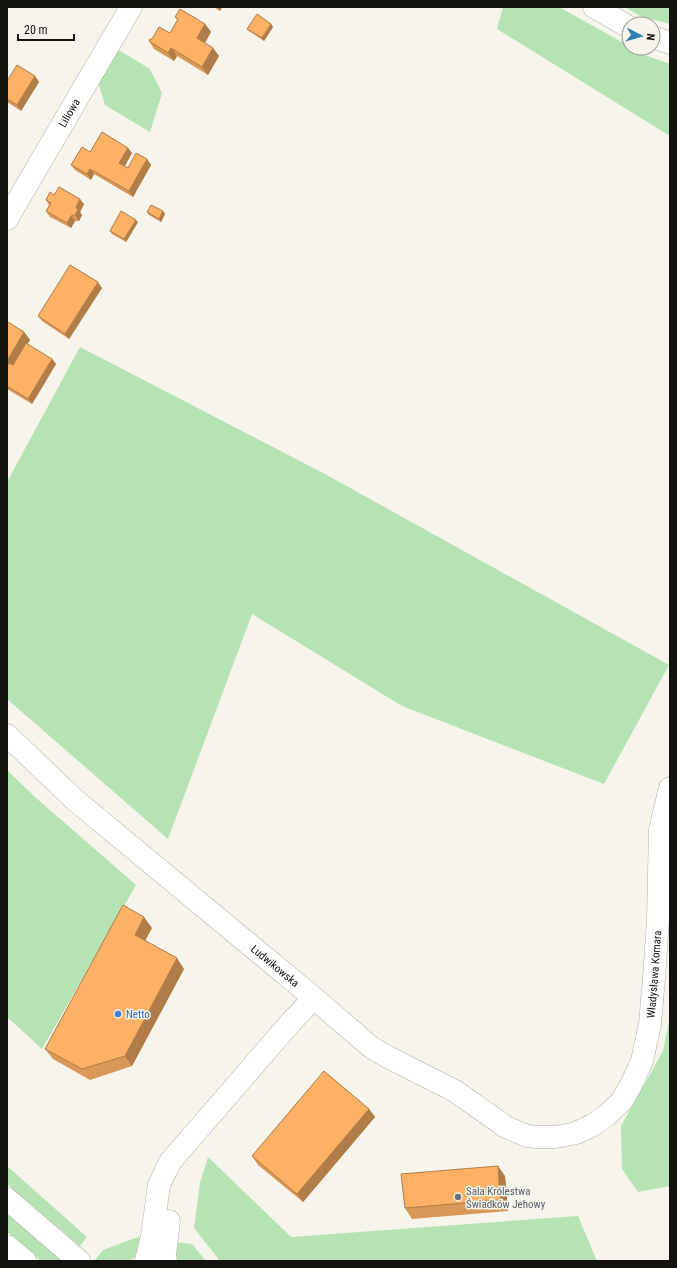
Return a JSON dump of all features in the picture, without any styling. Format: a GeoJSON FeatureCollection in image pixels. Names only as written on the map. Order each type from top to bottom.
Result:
{"type":"FeatureCollection","features":[{"type":"Feature","properties":{"kind":"street","name":"Liliowa"},"geometry":{"type":"LineString","coordinates":[[7,219],[132,7]]}},
{"type":"Feature","properties":{"kind":"street"},"geometry":{"type":"LineString","coordinates":[[594,7],[621,22]]}},
{"type":"Feature","properties":{"kind":"street","name":"Ludwikowska"},"geometry":{"type":"LineString","coordinates":[[7,735],[75,800],[377,1051],[455,1091],[494,1120],[527,1136],[555,1137],[576,1133]]}},
{"type":"Feature","properties":{"kind":"street","name":"Władysława Komara"},"geometry":{"type":"LineString","coordinates":[[576,1133],[593,1125],[607,1115],[620,1102],[630,1087],[642,1061],[650,1024],[654,986],[658,920],[660,830],[670,788]]}},
{"type":"Feature","properties":{"kind":"street"},"geometry":{"type":"LineString","coordinates":[[146,1261],[152,1236],[159,1185],[170,1162],[314,998]]}},
{"type":"Feature","properties":{"kind":"street"},"geometry":{"type":"LineString","coordinates":[[166,1261],[166,1238],[172,1196],[177,1168],[186,1144]]}},
{"type":"Feature","properties":{"kind":"street"},"geometry":{"type":"LineString","coordinates":[[7,1199],[79,1261]]}},
{"type":"Feature","properties":{"kind":"street"},"geometry":{"type":"LineString","coordinates":[[7,1246],[25,1261]]}},
{"type":"Feature","properties":{"kind":"green space"},"geometry":{"type":"Polygon","coordinates":[[[503,7],[559,7],[621,42],[621,56],[648,56],[670,64],[670,136],[497,29],[503,7]]]}},
{"type":"Feature","properties":{"kind":"green space"},"geometry":{"type":"Polygon","coordinates":[[[625,7],[670,7],[670,24],[661,22],[661,16],[640,16],[625,7]]]}},
{"type":"Feature","properties":{"kind":"green space"},"geometry":{"type":"Polygon","coordinates":[[[117,49],[150,69],[162,93],[150,132],[105,105],[98,82],[117,49]]]}},
{"type":"Feature","properties":{"kind":"green space"},"geometry":{"type":"Polygon","coordinates":[[[80,347],[325,474],[669,665],[604,784],[402,706],[252,614],[168,839],[7,699],[7,482],[80,347]]]}},
{"type":"Feature","properties":{"kind":"green space"},"geometry":{"type":"Polygon","coordinates":[[[7,770],[35,797],[136,885],[42,1049],[7,1017],[7,770]]]}},
{"type":"Feature","properties":{"kind":"green space"},"geometry":{"type":"Polygon","coordinates":[[[670,1016],[670,1186],[638,1192],[622,1169],[621,1126],[663,1051],[670,1016]]]}},
{"type":"Feature","properties":{"kind":"green space"},"geometry":{"type":"Polygon","coordinates":[[[208,1157],[291,1237],[578,1216],[597,1261],[220,1261],[194,1228],[200,1183],[208,1157]]]}},
{"type":"Feature","properties":{"kind":"green space"},"geometry":{"type":"Polygon","coordinates":[[[7,1166],[87,1237],[80,1246],[7,1184],[7,1166]]]}},
{"type":"Feature","properties":{"kind":"green space"},"geometry":{"type":"Polygon","coordinates":[[[7,1212],[64,1261],[41,1261],[7,1232],[7,1212]]]}},
{"type":"Feature","properties":{"kind":"green space"},"geometry":{"type":"Polygon","coordinates":[[[138,1237],[144,1238],[143,1247],[135,1257],[129,1261],[95,1260],[103,1250],[138,1237]]]}},
{"type":"Feature","properties":{"kind":"green space"},"geometry":{"type":"Polygon","coordinates":[[[173,1242],[192,1244],[206,1261],[175,1261],[173,1242]]]}},
{"type":"Feature","properties":{"kind":"building"},"geometry":{"type":"Polygon","coordinates":[[[180,9],[205,24],[197,38],[213,48],[202,67],[171,48],[168,53],[149,41],[152,39],[159,27],[170,33],[178,19],[175,17],[180,9]]]}},
{"type":"Feature","properties":{"kind":"building"},"geometry":{"type":"Polygon","coordinates":[[[257,14],[271,24],[262,38],[247,29],[257,14]]]}},
{"type":"Feature","properties":{"kind":"building"},"geometry":{"type":"Polygon","coordinates":[[[17,65],[35,76],[17,105],[7,99],[7,81],[17,65]]]}},
{"type":"Feature","properties":{"kind":"building"},"geometry":{"type":"Polygon","coordinates":[[[102,132],[128,148],[119,163],[128,168],[136,153],[147,159],[129,191],[90,169],[87,174],[71,165],[82,147],[90,152],[102,132]]]}},
{"type":"Feature","properties":{"kind":"building"},"geometry":{"type":"Polygon","coordinates":[[[59,187],[80,199],[76,207],[78,210],[75,215],[71,216],[67,223],[46,211],[51,203],[46,200],[50,192],[54,195],[59,187]]]}},
{"type":"Feature","properties":{"kind":"building"},"geometry":{"type":"Polygon","coordinates":[[[151,205],[163,211],[159,219],[147,212],[151,205]]]}},
{"type":"Feature","properties":{"kind":"building"},"geometry":{"type":"Polygon","coordinates":[[[121,211],[136,220],[124,239],[110,231],[121,211]]]}},
{"type":"Feature","properties":{"kind":"building"},"geometry":{"type":"Polygon","coordinates":[[[70,265],[98,282],[65,334],[38,316],[70,265]]]}},
{"type":"Feature","properties":{"kind":"building"},"geometry":{"type":"Polygon","coordinates":[[[8,322],[24,332],[7,361],[7,323],[8,322]]]}},
{"type":"Feature","properties":{"kind":"building"},"geometry":{"type":"Polygon","coordinates":[[[26,343],[52,359],[28,399],[7,386],[7,366],[9,363],[13,365],[26,343]]]}},
{"type":"Feature","properties":{"kind":"building","name":"Netto"},"geometry":{"type":"Polygon","coordinates":[[[123,905],[144,917],[135,935],[177,958],[125,1056],[82,1069],[45,1049],[123,905]]]}},
{"type":"Feature","properties":{"kind":"building"},"geometry":{"type":"Polygon","coordinates":[[[324,1071],[369,1109],[297,1194],[252,1156],[324,1071]]]}},
{"type":"Feature","properties":{"kind":"building","name":"Sala Królestwa Świadków Jehowy"},"geometry":{"type":"Polygon","coordinates":[[[498,1166],[500,1200],[405,1208],[401,1174],[498,1166]]]}},
{"type":"Feature","properties":{"kind":"place","name":"Netto"},"geometry":{"type":"Point","coordinates":[118,1014]}},
{"type":"Feature","properties":{"kind":"place","name":"Sala Królestwa Świadków Jehowy"},"geometry":{"type":"Point","coordinates":[458,1197]}}]}
